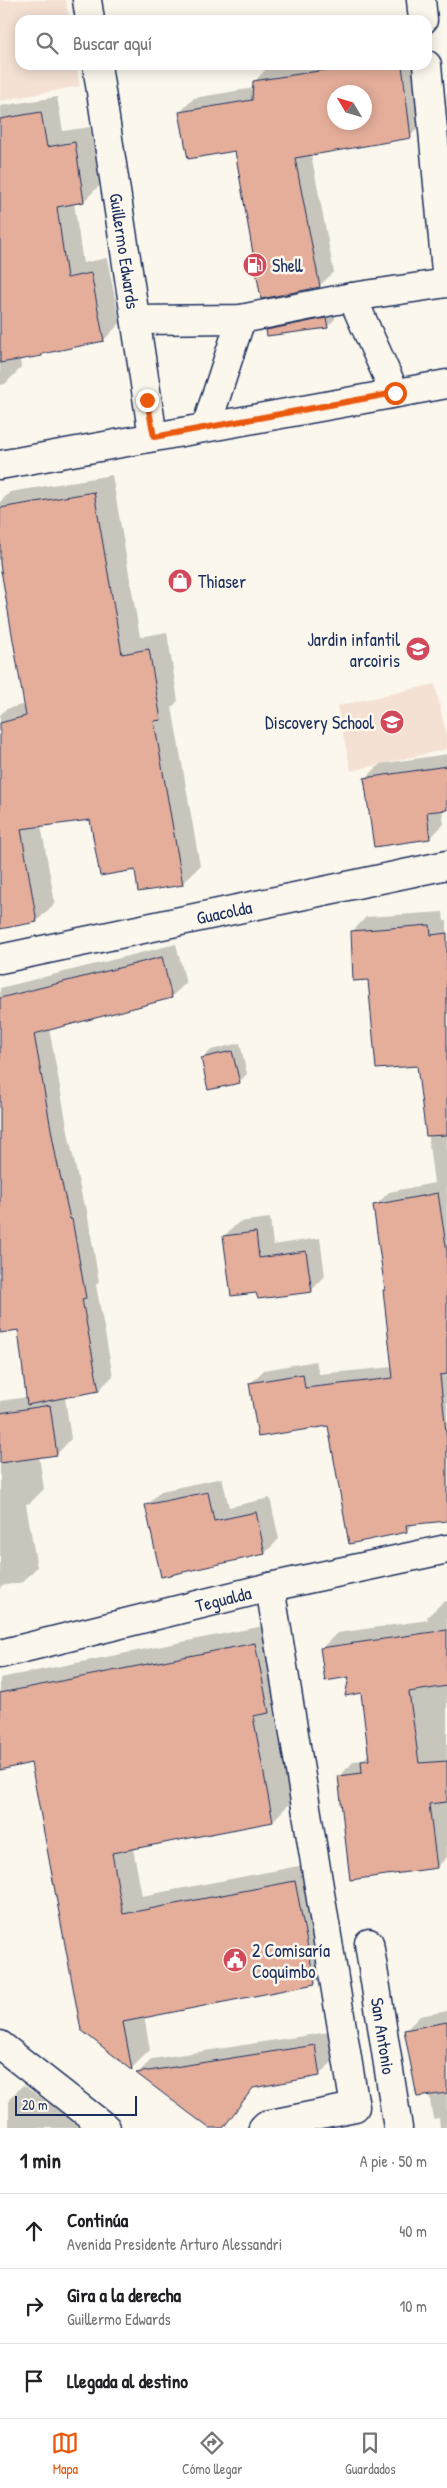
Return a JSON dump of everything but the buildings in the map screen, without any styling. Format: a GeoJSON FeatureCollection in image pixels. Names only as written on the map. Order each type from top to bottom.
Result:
{"type":"FeatureCollection","features":[{"type":"Feature","properties":{"kind":"street"},"geometry":{"type":"LineString","coordinates":[[87,0],[89,15]]}},
{"type":"Feature","properties":{"kind":"street"},"geometry":{"type":"LineString","coordinates":[[421,0],[422,15]]}},
{"type":"Feature","properties":{"kind":"street","name":"Guillermo Edwards"},"geometry":{"type":"LineString","coordinates":[[98,70],[154,437]]}},
{"type":"Feature","properties":{"kind":"street"},"geometry":{"type":"LineString","coordinates":[[136,320],[241,319],[352,298],[447,283],[427,70]]}},
{"type":"Feature","properties":{"kind":"street"},"geometry":{"type":"LineString","coordinates":[[352,298],[395,393]]}},
{"type":"Feature","properties":{"kind":"street"},"geometry":{"type":"LineString","coordinates":[[206,428],[241,319]]}},
{"type":"Feature","properties":{"kind":"street"},"geometry":{"type":"LineString","coordinates":[[0,465],[447,384]]}},
{"type":"Feature","properties":{"kind":"street","name":"Guacolda"},"geometry":{"type":"LineString","coordinates":[[0,958],[447,865]]}},
{"type":"Feature","properties":{"kind":"street","name":"Tegualda"},"geometry":{"type":"LineString","coordinates":[[0,1654],[270,1587],[447,1548]]}},
{"type":"Feature","properties":{"kind":"street"},"geometry":{"type":"LineString","coordinates":[[263,2128],[266,2125],[355,2107],[270,1587]]}},
{"type":"Feature","properties":{"kind":"street","name":"San Antonio"},"geometry":{"type":"LineString","coordinates":[[368,1943],[398,2128]]}},
{"type":"Feature","properties":{"kind":"street"},"geometry":{"type":"LineString","coordinates":[[0,2045],[106,2128]]}},
{"type":"Feature","properties":{"kind":"shaded area"},"geometry":{"type":"Polygon","coordinates":[[[0,0],[66,0],[68,15],[15,15],[15,70],[77,70],[80,86],[0,101],[0,0]]]}},
{"type":"Feature","properties":{"kind":"shaded area","name":"Discovery School"},"geometry":{"type":"Polygon","coordinates":[[[435,684],[447,738],[447,749],[351,771],[337,706],[435,684]]]}},
{"type":"Feature","properties":{"kind":"place","name":"Shell"},"geometry":{"type":"Point","coordinates":[255,265]}},
{"type":"Feature","properties":{"kind":"place","name":"Thiaser"},"geometry":{"type":"Point","coordinates":[180,581]}},
{"type":"Feature","properties":{"kind":"place","name":"Jardin infantil arcoiris"},"geometry":{"type":"Point","coordinates":[418,649]}},
{"type":"Feature","properties":{"kind":"place","name":"Discovery School"},"geometry":{"type":"Point","coordinates":[392,722]}},
{"type":"Feature","properties":{"kind":"place","name":"2 Comisaría Coquimbo"},"geometry":{"type":"Point","coordinates":[235,1960]}},
{"type":"Feature","properties":{"kind":"route"},"geometry":{"type":"LineString","coordinates":[[147,400],[154,437],[395,393]]}}]}
